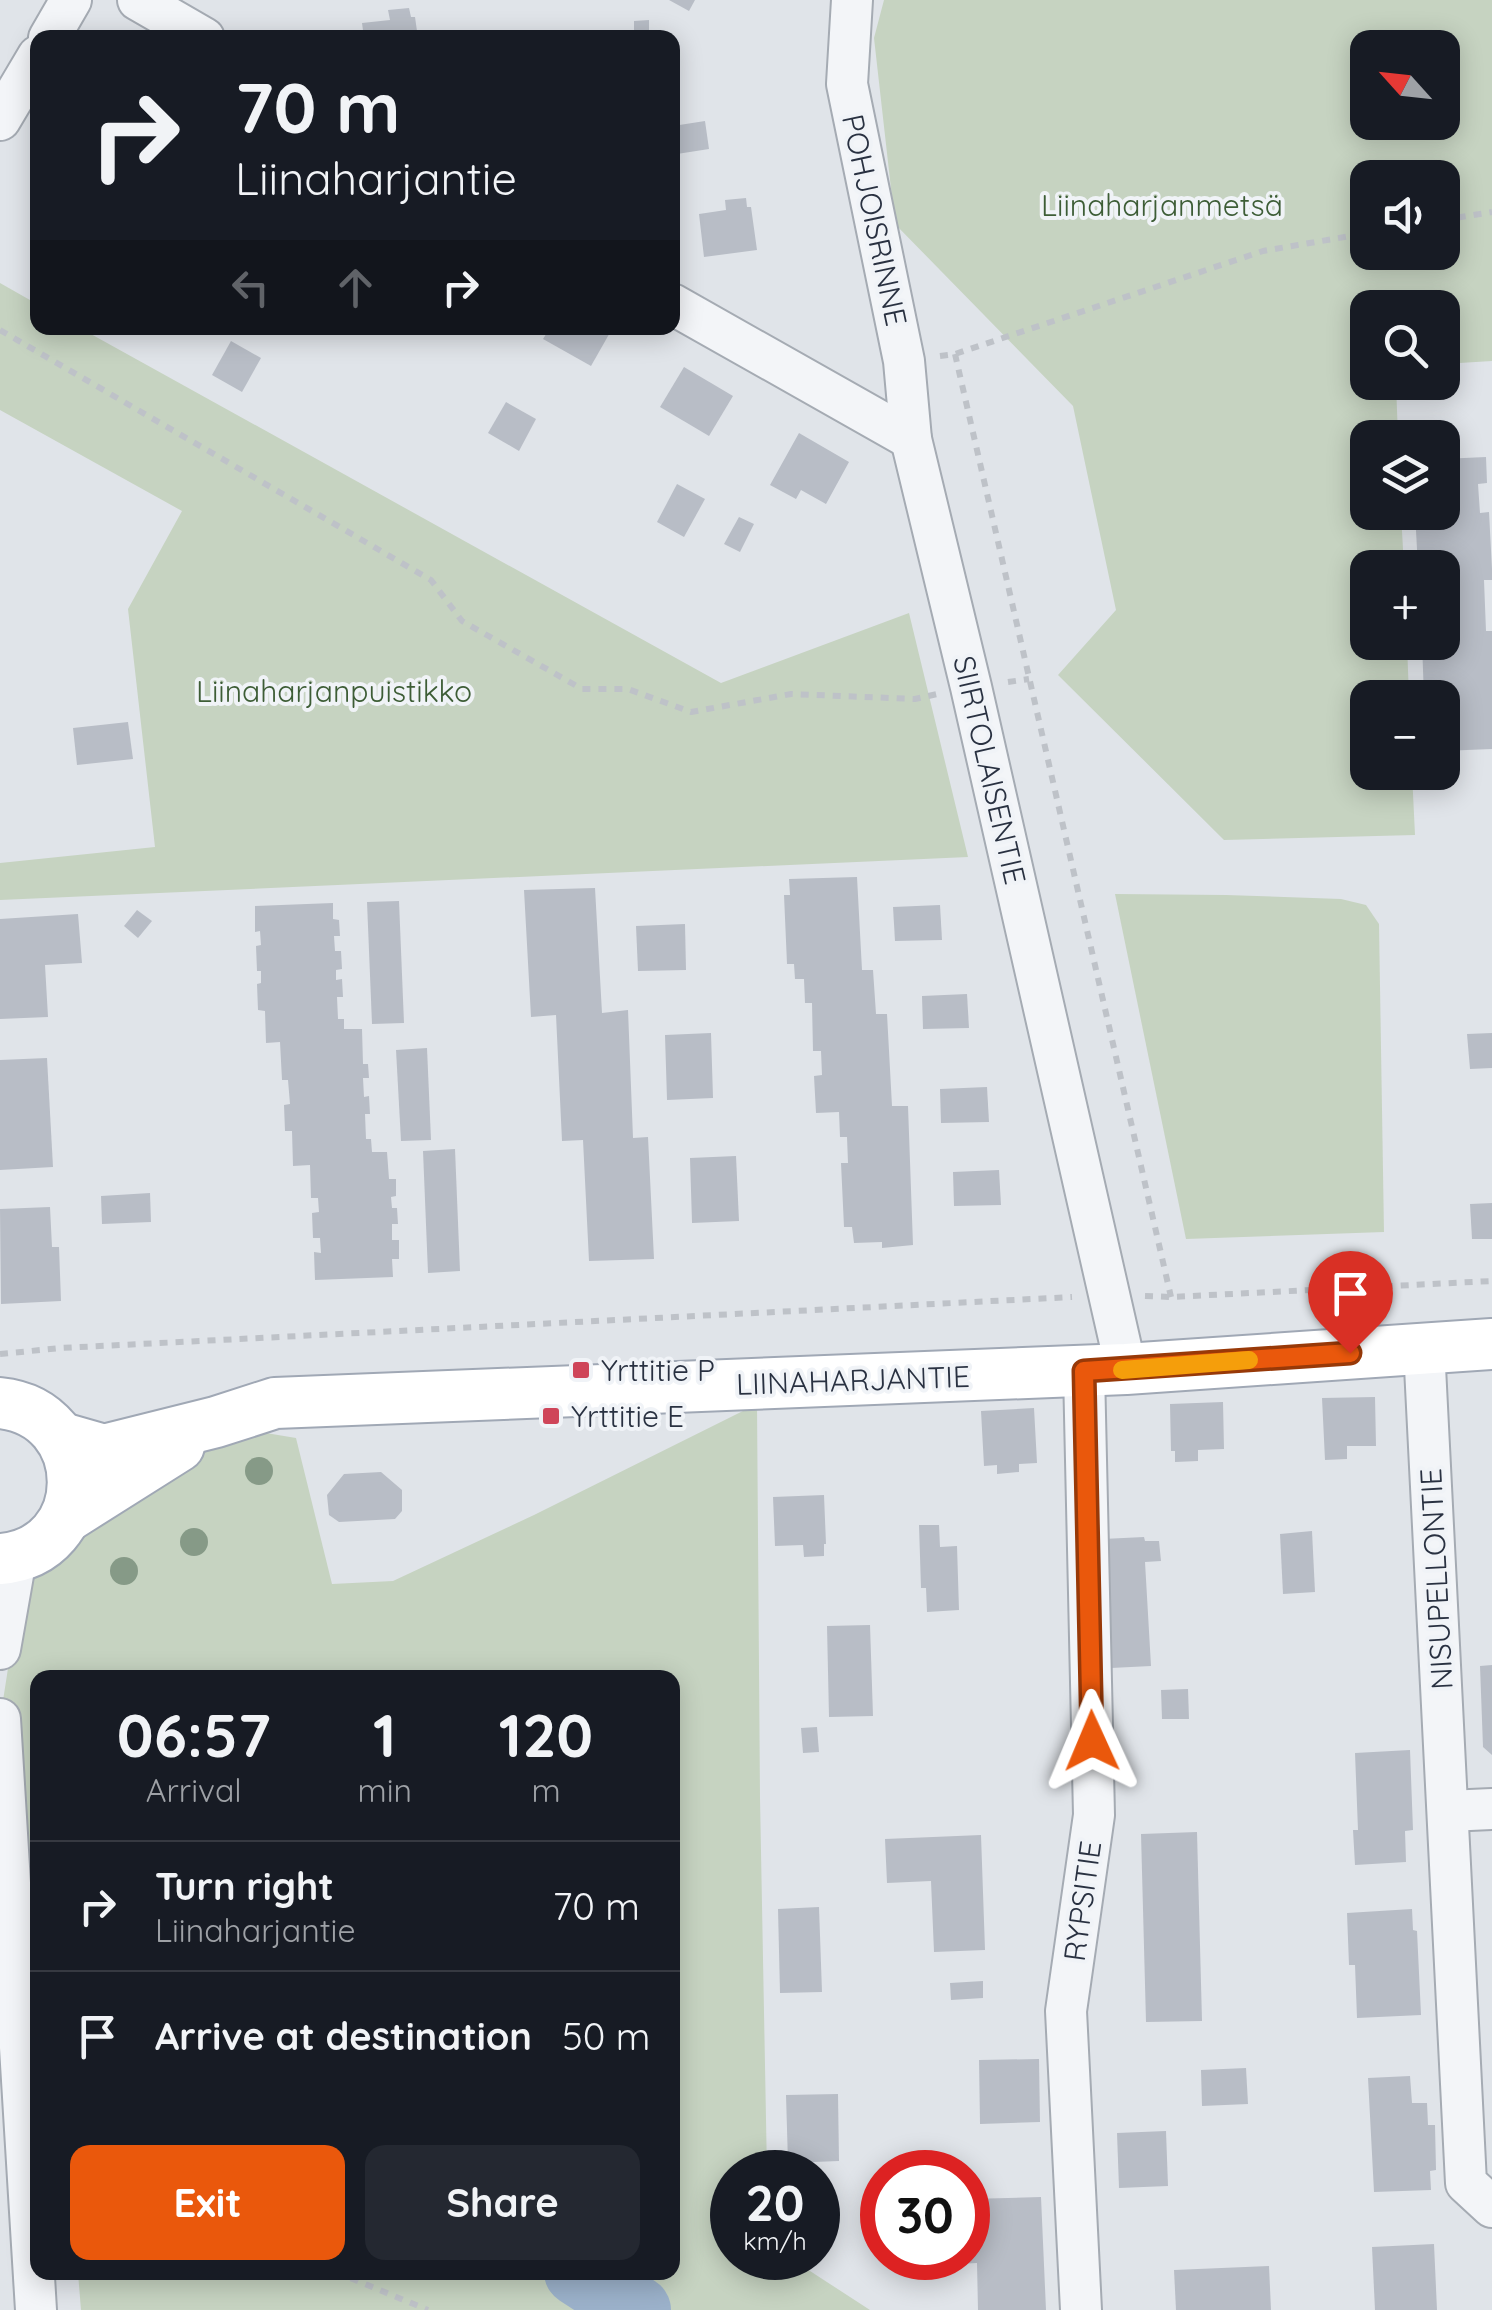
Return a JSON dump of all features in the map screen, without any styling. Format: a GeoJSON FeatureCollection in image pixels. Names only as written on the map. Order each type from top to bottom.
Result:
{"type":"FeatureCollection","features":[{"type":"Feature","properties":{"kind":"main road","name":"LIINAHARJANTIE"},"geometry":{"type":"LineString","coordinates":[[62,1438],[104,1450],[275,1403],[1105,1370],[1492,1344]]}},
{"type":"Feature","properties":{"kind":"main road"},"geometry":{"type":"LineString","coordinates":[[0,1403],[30,1410],[44,1418],[62,1438],[75,1476],[65,1518]]}},
{"type":"Feature","properties":{"kind":"main road","name":"LIINAHARJANTIE"},"geometry":{"type":"LineString","coordinates":[[8,1559],[32,1551],[54,1534],[65,1518],[216,1422]]}},
{"type":"Feature","properties":{"kind":"street"},"geometry":{"type":"LineString","coordinates":[[54,30],[71,0]]}},
{"type":"Feature","properties":{"kind":"street"},"geometry":{"type":"LineString","coordinates":[[138,0],[190,30]]}},
{"type":"Feature","properties":{"kind":"street","name":"POHJOISRINNE"},"geometry":{"type":"LineString","coordinates":[[852,0],[847,84],[904,361],[910,439]]}},
{"type":"Feature","properties":{"kind":"street"},"geometry":{"type":"LineString","coordinates":[[0,120],[30,69]]}},
{"type":"Feature","properties":{"kind":"street"},"geometry":{"type":"LineString","coordinates":[[680,309],[910,439]]}},
{"type":"Feature","properties":{"kind":"street","name":"SIIRTOLAISENTIE"},"geometry":{"type":"LineString","coordinates":[[910,439],[1111,1294],[1105,1370]]}},
{"type":"Feature","properties":{"kind":"street","name":"NISUPELLONTIE"},"geometry":{"type":"LineString","coordinates":[[1424,1347],[1466,2184],[1492,2207]]}},
{"type":"Feature","properties":{"kind":"street","name":"RYPSITIE"},"geometry":{"type":"LineString","coordinates":[[1081,2310],[1066,2011],[1094,1814],[1105,1370]]}},
{"type":"Feature","properties":{"kind":"street"},"geometry":{"type":"LineString","coordinates":[[0,1648],[8,1559]]}},
{"type":"Feature","properties":{"kind":"street"},"geometry":{"type":"LineString","coordinates":[[0,1719],[30,2212]]}},
{"type":"Feature","properties":{"kind":"street"},"geometry":{"type":"LineString","coordinates":[[1448,1811],[1492,1809]]}},
{"type":"Feature","properties":{"kind":"street"},"geometry":{"type":"LineString","coordinates":[[34,2280],[36,2310]]}},
{"type":"Feature","properties":{"kind":"path"},"geometry":{"type":"LineString","coordinates":[[1460,217],[1492,212]]}},
{"type":"Feature","properties":{"kind":"path"},"geometry":{"type":"LineString","coordinates":[[904,361],[955,354],[1262,252],[1350,236]]}},
{"type":"Feature","properties":{"kind":"path"},"geometry":{"type":"LineString","coordinates":[[0,330],[432,580],[462,621],[582,689],[628,689],[691,712],[791,694],[915,699],[1030,679]]}},
{"type":"Feature","properties":{"kind":"path"},"geometry":{"type":"LineString","coordinates":[[955,354],[1171,1297]]}},
{"type":"Feature","properties":{"kind":"path"},"geometry":{"type":"LineString","coordinates":[[0,1354],[1111,1294],[1171,1297],[1492,1281]]}},
{"type":"Feature","properties":{"kind":"path"},"geometry":{"type":"LineString","coordinates":[[355,2280],[428,2310]]}},
{"type":"Feature","properties":{"kind":"green space","name":"Liinaharjanmetsä"},"geometry":{"type":"Polygon","coordinates":[[[884,0],[1492,0],[1492,361],[1460,363],[1460,290],[1350,290],[1350,400],[1397,400],[1397,420],[1350,420],[1350,530],[1402,530],[1403,550],[1350,550],[1350,660],[1408,660],[1408,680],[1350,680],[1350,790],[1413,790],[1415,835],[1224,840],[1058,675],[1116,610],[1073,406],[895,224],[874,38],[884,0]]]}},
{"type":"Feature","properties":{"kind":"green space","name":"Liinaharjanpuistikko"},"geometry":{"type":"Polygon","coordinates":[[[0,283],[30,300],[30,335],[93,335],[721,683],[909,613],[968,857],[0,900],[0,863],[155,847],[128,609],[182,511],[0,410],[0,283]]]}},
{"type":"Feature","properties":{"kind":"green space"},"geometry":{"type":"Polygon","coordinates":[[[1115,894],[1341,899],[1366,905],[1379,924],[1384,1232],[1186,1239],[1115,894]]]}},
{"type":"Feature","properties":{"kind":"green space"},"geometry":{"type":"Polygon","coordinates":[[[757,1404],[767,2150],[710,2150],[710,2280],[824,2280],[870,2310],[81,2310],[79,2280],[680,2280],[680,1670],[30,1670],[30,1881],[0,1720],[24,1565],[218,1425],[296,1438],[332,1584],[393,1581],[757,1404]]]}},
{"type":"Feature","properties":{"kind":"building"},"geometry":{"type":"Polygon","coordinates":[[[669,0],[695,0],[689,11],[669,0]]]}},
{"type":"Feature","properties":{"kind":"building"},"geometry":{"type":"Polygon","coordinates":[[[409,8],[417,30],[363,30],[362,23],[390,20],[388,10],[409,8]]]}},
{"type":"Feature","properties":{"kind":"building"},"geometry":{"type":"Polygon","coordinates":[[[649,20],[649,30],[634,30],[634,21],[649,20]]]}},
{"type":"Feature","properties":{"kind":"building"},"geometry":{"type":"Polygon","coordinates":[[[705,121],[709,149],[680,154],[680,125],[705,121]]]}},
{"type":"Feature","properties":{"kind":"building"},"geometry":{"type":"Polygon","coordinates":[[[746,198],[747,207],[751,207],[757,250],[704,257],[699,214],[726,210],[725,200],[746,198]]]}},
{"type":"Feature","properties":{"kind":"building"},"geometry":{"type":"Polygon","coordinates":[[[546,335],[609,335],[591,366],[543,339],[546,335]]]}},
{"type":"Feature","properties":{"kind":"building"},"geometry":{"type":"Polygon","coordinates":[[[231,341],[261,358],[242,392],[212,375],[231,341]]]}},
{"type":"Feature","properties":{"kind":"building"},"geometry":{"type":"Polygon","coordinates":[[[684,367],[733,396],[709,436],[660,407],[684,367]]]}},
{"type":"Feature","properties":{"kind":"building"},"geometry":{"type":"Polygon","coordinates":[[[506,402],[536,419],[519,451],[488,433],[506,402]]]}},
{"type":"Feature","properties":{"kind":"building"},"geometry":{"type":"Polygon","coordinates":[[[799,433],[849,462],[826,504],[801,490],[796,499],[770,485],[799,433]]]}},
{"type":"Feature","properties":{"kind":"building"},"geometry":{"type":"Polygon","coordinates":[[[1486,457],[1487,483],[1478,484],[1480,513],[1489,512],[1492,580],[1484,580],[1486,631],[1492,631],[1492,749],[1460,750],[1460,680],[1423,680],[1423,660],[1460,660],[1460,550],[1417,550],[1416,530],[1460,530],[1460,458],[1486,457]]]}},
{"type":"Feature","properties":{"kind":"building"},"geometry":{"type":"Polygon","coordinates":[[[677,484],[705,499],[684,537],[657,522],[677,484]]]}},
{"type":"Feature","properties":{"kind":"building"},"geometry":{"type":"Polygon","coordinates":[[[739,517],[754,524],[740,552],[724,544],[739,517]]]}},
{"type":"Feature","properties":{"kind":"building"},"geometry":{"type":"Polygon","coordinates":[[[128,722],[133,759],[77,765],[73,728],[128,722]]]}},
{"type":"Feature","properties":{"kind":"building"},"geometry":{"type":"Polygon","coordinates":[[[857,877],[862,970],[873,970],[876,1014],[887,1014],[892,1106],[908,1106],[913,1245],[882,1248],[882,1242],[854,1243],[852,1227],[844,1227],[841,1163],[848,1163],[847,1137],[840,1137],[839,1112],[816,1113],[814,1076],[822,1075],[821,1051],[813,1051],[812,1003],[805,1003],[804,979],[795,979],[794,964],[787,964],[784,895],[790,895],[789,879],[857,877]]]}},
{"type":"Feature","properties":{"kind":"building"},"geometry":{"type":"Polygon","coordinates":[[[595,888],[602,1013],[628,1010],[633,1138],[648,1137],[654,1259],[589,1261],[583,1140],[562,1141],[556,1015],[531,1017],[524,890],[595,888]]]}},
{"type":"Feature","properties":{"kind":"building"},"geometry":{"type":"Polygon","coordinates":[[[399,901],[404,1023],[372,1024],[367,902],[399,901]]]}},
{"type":"Feature","properties":{"kind":"building"},"geometry":{"type":"Polygon","coordinates":[[[333,903],[333,919],[339,920],[340,936],[334,936],[335,951],[341,951],[342,969],[336,970],[336,980],[342,979],[343,997],[337,997],[338,1019],[344,1019],[344,1029],[362,1029],[363,1064],[368,1064],[369,1078],[363,1078],[370,1114],[365,1114],[366,1139],[371,1139],[372,1152],[387,1152],[389,1179],[396,1179],[396,1196],[391,1197],[392,1208],[397,1208],[398,1224],[392,1224],[392,1240],[399,1240],[399,1259],[392,1259],[393,1277],[315,1280],[314,1252],[321,1253],[320,1238],[313,1238],[312,1213],[319,1212],[318,1198],[311,1198],[310,1165],[293,1166],[292,1131],[285,1131],[284,1105],[290,1104],[288,1080],[282,1080],[280,1042],[266,1043],[265,1011],[258,1010],[261,971],[257,971],[256,946],[261,945],[260,931],[255,932],[255,906],[333,903]]]}},
{"type":"Feature","properties":{"kind":"building"},"geometry":{"type":"Polygon","coordinates":[[[940,905],[942,940],[895,941],[893,907],[940,905]]]}},
{"type":"Feature","properties":{"kind":"building"},"geometry":{"type":"Polygon","coordinates":[[[137,910],[152,921],[138,938],[124,926],[137,910]]]}},
{"type":"Feature","properties":{"kind":"building"},"geometry":{"type":"Polygon","coordinates":[[[78,914],[82,963],[45,965],[48,1017],[0,1019],[0,919],[78,914]]]}},
{"type":"Feature","properties":{"kind":"building"},"geometry":{"type":"Polygon","coordinates":[[[685,924],[686,970],[638,971],[636,926],[685,924]]]}},
{"type":"Feature","properties":{"kind":"building"},"geometry":{"type":"Polygon","coordinates":[[[967,994],[969,1028],[923,1029],[922,996],[967,994]]]}},
{"type":"Feature","properties":{"kind":"building"},"geometry":{"type":"Polygon","coordinates":[[[711,1033],[713,1098],[667,1100],[665,1035],[711,1033]]]}},
{"type":"Feature","properties":{"kind":"building"},"geometry":{"type":"Polygon","coordinates":[[[1492,1033],[1492,1068],[1470,1069],[1467,1034],[1492,1033]]]}},
{"type":"Feature","properties":{"kind":"building"},"geometry":{"type":"Polygon","coordinates":[[[427,1048],[431,1140],[401,1141],[396,1050],[427,1048]]]}},
{"type":"Feature","properties":{"kind":"building"},"geometry":{"type":"Polygon","coordinates":[[[47,1058],[53,1167],[0,1170],[0,1060],[47,1058]]]}},
{"type":"Feature","properties":{"kind":"building"},"geometry":{"type":"Polygon","coordinates":[[[987,1087],[989,1122],[941,1123],[940,1089],[987,1087]]]}},
{"type":"Feature","properties":{"kind":"building"},"geometry":{"type":"Polygon","coordinates":[[[455,1149],[460,1271],[428,1273],[423,1151],[455,1149]]]}},
{"type":"Feature","properties":{"kind":"building"},"geometry":{"type":"Polygon","coordinates":[[[736,1156],[739,1221],[692,1223],[690,1158],[736,1156]]]}},
{"type":"Feature","properties":{"kind":"building"},"geometry":{"type":"Polygon","coordinates":[[[999,1170],[1001,1205],[954,1206],[953,1172],[999,1170]]]}},
{"type":"Feature","properties":{"kind":"building"},"geometry":{"type":"Polygon","coordinates":[[[150,1193],[151,1222],[102,1224],[101,1196],[150,1193]]]}},
{"type":"Feature","properties":{"kind":"building"},"geometry":{"type":"Polygon","coordinates":[[[1492,1203],[1492,1239],[1472,1239],[1470,1204],[1492,1203]]]}},
{"type":"Feature","properties":{"kind":"building"},"geometry":{"type":"Polygon","coordinates":[[[50,1207],[52,1247],[59,1247],[61,1301],[1,1304],[0,1209],[50,1207]]]}},
{"type":"Feature","properties":{"kind":"building"},"geometry":{"type":"Polygon","coordinates":[[[1375,1397],[1376,1446],[1347,1446],[1347,1459],[1325,1460],[1322,1398],[1375,1397]]]}},
{"type":"Feature","properties":{"kind":"building"},"geometry":{"type":"Polygon","coordinates":[[[1223,1402],[1224,1449],[1198,1450],[1198,1461],[1175,1462],[1175,1451],[1171,1451],[1170,1404],[1223,1402]]]}},
{"type":"Feature","properties":{"kind":"building"},"geometry":{"type":"Polygon","coordinates":[[[1034,1408],[1037,1463],[1019,1464],[1019,1472],[997,1474],[997,1465],[984,1466],[981,1411],[1034,1408]]]}},
{"type":"Feature","properties":{"kind":"building"},"geometry":{"type":"Polygon","coordinates":[[[381,1472],[402,1490],[402,1511],[395,1519],[339,1522],[329,1515],[327,1495],[344,1474],[381,1472]]]}},
{"type":"Feature","properties":{"kind":"building"},"geometry":{"type":"Polygon","coordinates":[[[824,1495],[824,1556],[804,1557],[803,1545],[775,1546],[773,1497],[824,1495]]]}},
{"type":"Feature","properties":{"kind":"building"},"geometry":{"type":"Polygon","coordinates":[[[919,1525],[939,1525],[940,1547],[957,1546],[959,1610],[927,1612],[926,1588],[921,1588],[919,1525]]]}},
{"type":"Feature","properties":{"kind":"building"},"geometry":{"type":"Polygon","coordinates":[[[1312,1531],[1315,1592],[1283,1594],[1280,1534],[1312,1531]]]}},
{"type":"Feature","properties":{"kind":"building"},"geometry":{"type":"Polygon","coordinates":[[[1144,1537],[1145,1541],[1159,1541],[1161,1561],[1145,1562],[1151,1666],[1111,1668],[1103,1539],[1144,1537]]]}},
{"type":"Feature","properties":{"kind":"building"},"geometry":{"type":"Polygon","coordinates":[[[870,1625],[873,1716],[829,1717],[827,1626],[870,1625]]]}},
{"type":"Feature","properties":{"kind":"building"},"geometry":{"type":"Polygon","coordinates":[[[1492,1665],[1492,1755],[1483,1747],[1480,1666],[1492,1665]]]}},
{"type":"Feature","properties":{"kind":"building"},"geometry":{"type":"Polygon","coordinates":[[[1188,1689],[1189,1719],[1162,1719],[1161,1690],[1188,1689]]]}},
{"type":"Feature","properties":{"kind":"building"},"geometry":{"type":"Polygon","coordinates":[[[817,1727],[819,1752],[803,1753],[801,1728],[817,1727]]]}},
{"type":"Feature","properties":{"kind":"building"},"geometry":{"type":"Polygon","coordinates":[[[1410,1750],[1413,1830],[1405,1831],[1406,1862],[1355,1865],[1355,1753],[1410,1750]]]}},
{"type":"Feature","properties":{"kind":"building"},"geometry":{"type":"Polygon","coordinates":[[[1197,1832],[1202,2021],[1146,2022],[1141,1834],[1197,1832]]]}},
{"type":"Feature","properties":{"kind":"building"},"geometry":{"type":"Polygon","coordinates":[[[981,1835],[985,1950],[934,1952],[931,1881],[887,1883],[885,1839],[981,1835]]]}},
{"type":"Feature","properties":{"kind":"building"},"geometry":{"type":"Polygon","coordinates":[[[819,1907],[822,1992],[780,1993],[778,1909],[819,1907]]]}},
{"type":"Feature","properties":{"kind":"building"},"geometry":{"type":"Polygon","coordinates":[[[1412,1909],[1413,1930],[1417,1931],[1421,2015],[1357,2018],[1355,1965],[1349,1965],[1347,1913],[1412,1909]]]}},
{"type":"Feature","properties":{"kind":"building"},"geometry":{"type":"Polygon","coordinates":[[[983,1981],[983,1998],[951,2000],[950,1983],[983,1981]]]}},
{"type":"Feature","properties":{"kind":"building"},"geometry":{"type":"Polygon","coordinates":[[[1039,2059],[1040,2122],[980,2124],[979,2060],[1039,2059]]]}},
{"type":"Feature","properties":{"kind":"building"},"geometry":{"type":"Polygon","coordinates":[[[1246,2068],[1248,2104],[1202,2106],[1201,2070],[1246,2068]]]}},
{"type":"Feature","properties":{"kind":"building"},"geometry":{"type":"Polygon","coordinates":[[[1410,2076],[1412,2103],[1427,2103],[1428,2125],[1435,2125],[1436,2170],[1430,2171],[1431,2190],[1374,2192],[1368,2078],[1410,2076]]]}},
{"type":"Feature","properties":{"kind":"building"},"geometry":{"type":"Polygon","coordinates":[[[838,2094],[839,2150],[788,2150],[786,2095],[838,2094]]]}},
{"type":"Feature","properties":{"kind":"building"},"geometry":{"type":"Polygon","coordinates":[[[1166,2131],[1168,2186],[1119,2188],[1117,2133],[1166,2131]]]}},
{"type":"Feature","properties":{"kind":"building"},"geometry":{"type":"Polygon","coordinates":[[[1041,2197],[1046,2310],[978,2310],[977,2280],[990,2280],[990,2198],[1041,2197]]]}},
{"type":"Feature","properties":{"kind":"building"},"geometry":{"type":"Polygon","coordinates":[[[1434,2244],[1437,2310],[1375,2310],[1372,2247],[1434,2244]]]}},
{"type":"Feature","properties":{"kind":"building"},"geometry":{"type":"Polygon","coordinates":[[[1269,2266],[1271,2310],[1176,2310],[1174,2270],[1269,2266]]]}},
{"type":"Feature","properties":{"kind":"waterway"},"geometry":{"type":"LineString","coordinates":[[590,2280],[637,2310]]}},
{"type":"Feature","properties":{"kind":"slow traffic"},"geometry":{"type":"LineString","coordinates":[[1122,1370],[1249,1360]]}},
{"type":"Feature","properties":{"kind":"place","name":"Yrttitie P"},"geometry":{"type":"Point","coordinates":[581,1370]}},
{"type":"Feature","properties":{"kind":"place","name":"Yrttitie E"},"geometry":{"type":"Point","coordinates":[551,1416]}},
{"type":"Feature","properties":{"kind":"route"},"geometry":{"type":"LineString","coordinates":[[1092,1741],[1084,1371],[1350,1353]]}}]}
